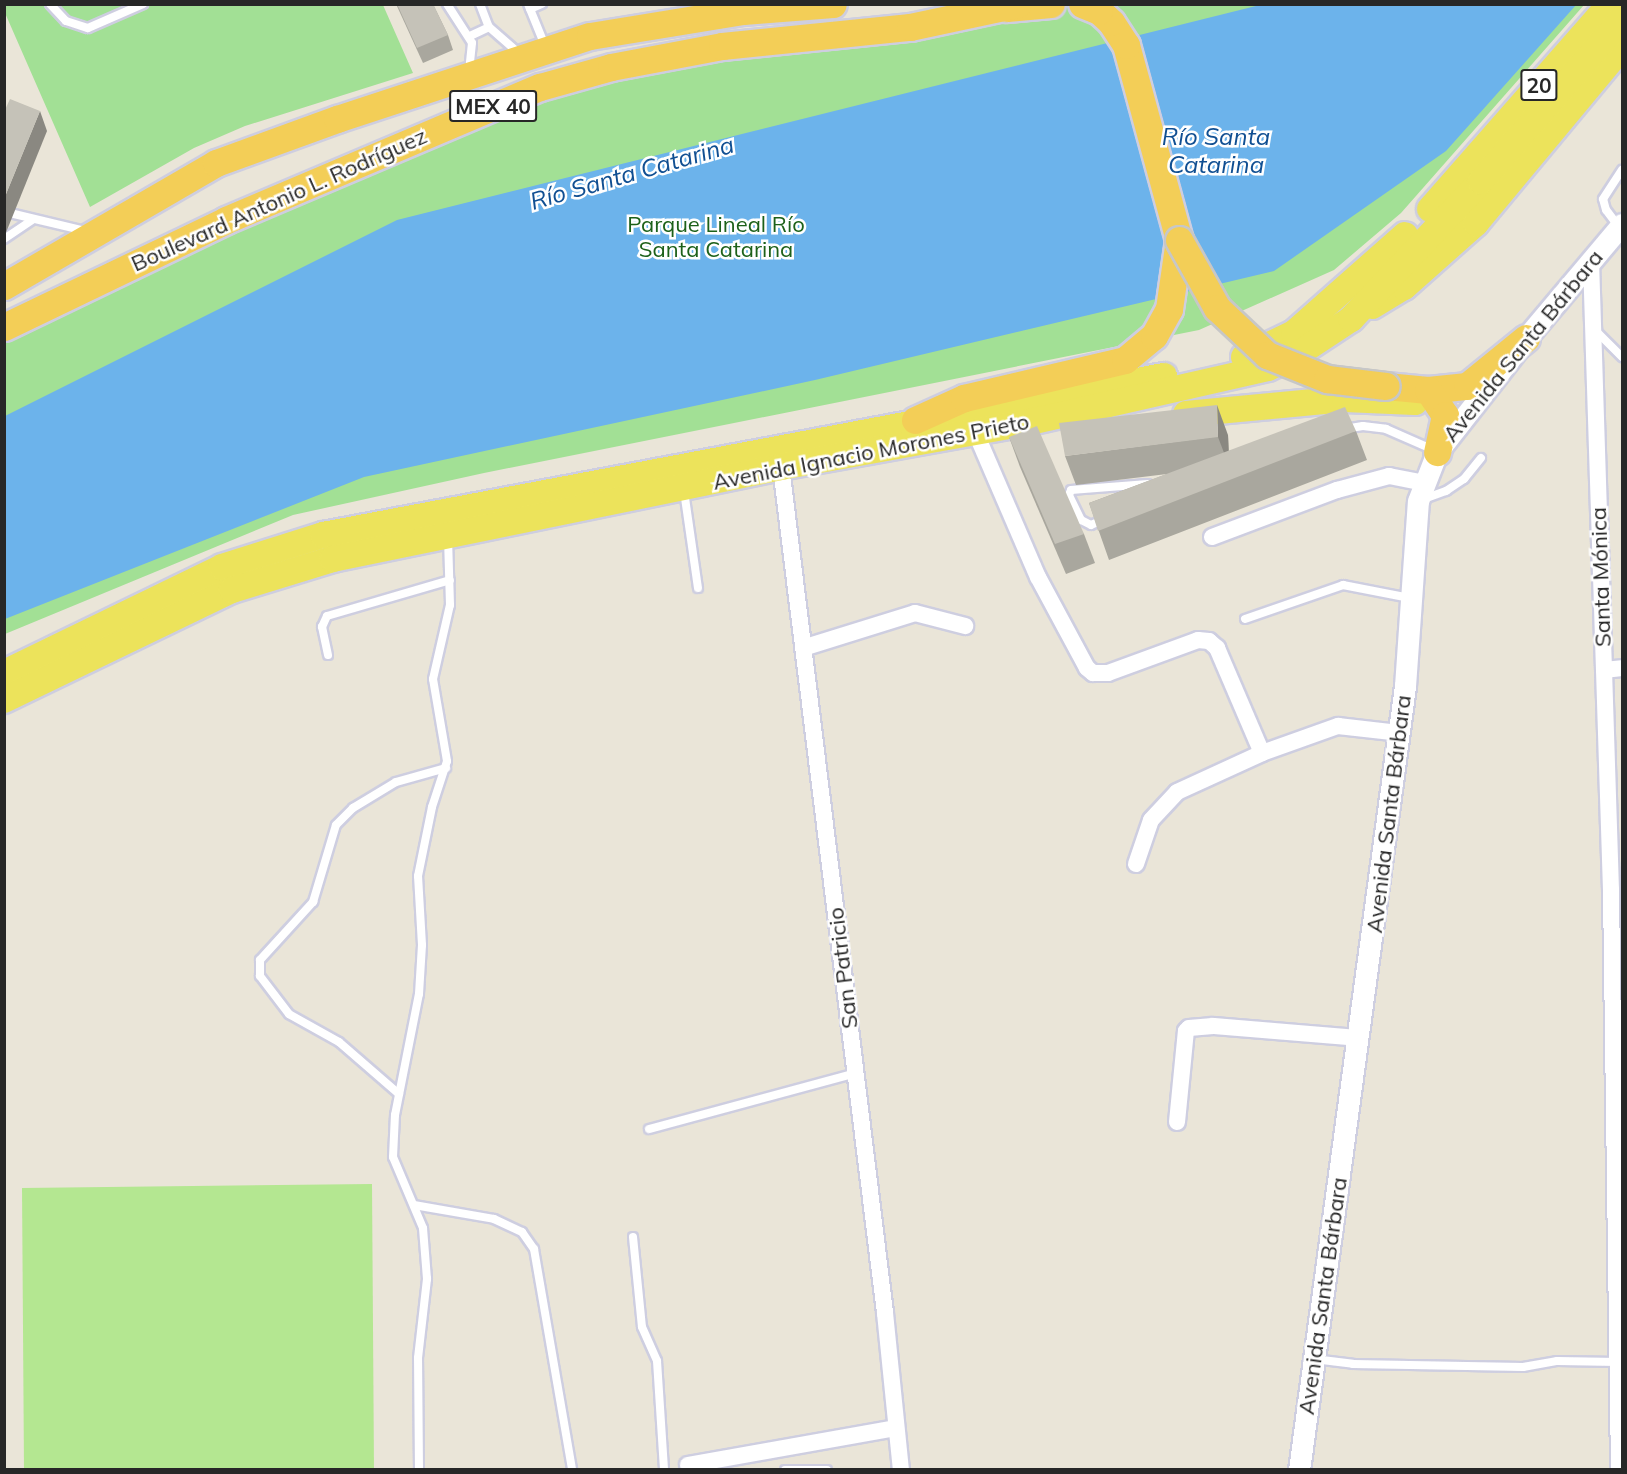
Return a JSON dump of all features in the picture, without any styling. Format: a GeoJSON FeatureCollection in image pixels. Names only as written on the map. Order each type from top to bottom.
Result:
{"type":"FeatureCollection","features":[{"type":"Feature","properties":{"kind":"highway","name":"Boulevard Antonio L. Rodríguez"},"geometry":{"type":"LineString","coordinates":[[4,286],[216,163],[469,75],[534,53],[642,25],[764,7],[833,4]]}},
{"type":"Feature","properties":{"kind":"highway","name":"Boulevard Antonio L. Rodríguez"},"geometry":{"type":"LineString","coordinates":[[4,327],[226,220],[540,87],[611,67],[722,46],[910,27],[1012,6],[1051,4]]}},
{"type":"Feature","properties":{"kind":"highway"},"geometry":{"type":"LineString","coordinates":[[1082,4],[1099,11],[1126,44]]}},
{"type":"Feature","properties":{"kind":"highway"},"geometry":{"type":"LineString","coordinates":[[1127,4],[1126,44],[1179,240],[1196,276],[1222,314],[1267,356],[1327,380],[1428,390],[1475,381],[1526,338]]}},
{"type":"Feature","properties":{"kind":"highway"},"geometry":{"type":"LineString","coordinates":[[915,420],[964,398],[1079,374],[1125,360],[1154,336],[1174,294],[1179,240]]}},
{"type":"Feature","properties":{"kind":"highway"},"geometry":{"type":"LineString","coordinates":[[1428,390],[1444,412],[1440,440]]}},
{"type":"Feature","properties":{"kind":"main road"},"geometry":{"type":"LineString","coordinates":[[1408,232],[1421,197],[1591,4]]}},
{"type":"Feature","properties":{"kind":"main road","name":"20"},"geometry":{"type":"LineString","coordinates":[[1475,174],[1610,4]]}},
{"type":"Feature","properties":{"kind":"main road","name":"Avenida Ignacio Morones Prieto"},"geometry":{"type":"LineString","coordinates":[[4,700],[232,590],[333,559],[781,467],[1021,424],[1268,368],[1298,354],[1351,319],[1475,174],[1623,19]]}},
{"type":"Feature","properties":{"kind":"main road"},"geometry":{"type":"LineString","coordinates":[[1351,319],[1404,286],[1476,223],[1623,47]]}},
{"type":"Feature","properties":{"kind":"main road","name":"Avenida Ignacio Morones Prieto"},"geometry":{"type":"LineString","coordinates":[[4,673],[222,567],[323,535],[915,420],[1172,374],[1262,351],[1294,333],[1475,174]]}},
{"type":"Feature","properties":{"kind":"main road"},"geometry":{"type":"LineString","coordinates":[[1021,424],[1131,419],[1365,399],[1424,404],[1436,410],[1440,440]]}},
{"type":"Feature","properties":{"kind":"street","name":"Avenida Santa Bárbara"},"geometry":{"type":"LineString","coordinates":[[1299,1470],[1399,733],[1421,492],[1440,440],[1621,226]]}},
{"type":"Feature","properties":{"kind":"street","name":"Santa Mónica"},"geometry":{"type":"LineString","coordinates":[[1591,261],[1604,670],[1617,897],[1619,1470]]}},
{"type":"Feature","properties":{"kind":"street"},"geometry":{"type":"LineString","coordinates":[[975,431],[1038,577],[1088,668],[1093,673],[1108,674],[1198,640],[1209,641],[1217,648],[1262,753]]}},
{"type":"Feature","properties":{"kind":"street","name":"San Patricio"},"geometry":{"type":"LineString","coordinates":[[781,467],[806,647],[901,1470]]}},
{"type":"Feature","properties":{"kind":"street"},"geometry":{"type":"LineString","coordinates":[[1212,537],[1337,490],[1389,476],[1421,492]]}},
{"type":"Feature","properties":{"kind":"street"},"geometry":{"type":"LineString","coordinates":[[806,647],[915,613],[965,626]]}},
{"type":"Feature","properties":{"kind":"street"},"geometry":{"type":"LineString","coordinates":[[1604,670],[1623,668]]}},
{"type":"Feature","properties":{"kind":"street"},"geometry":{"type":"LineString","coordinates":[[1136,864],[1151,820],[1177,792],[1262,753],[1338,726],[1399,733]]}},
{"type":"Feature","properties":{"kind":"street"},"geometry":{"type":"LineString","coordinates":[[1178,1122],[1186,1031],[1194,1026],[1359,1038]]}},
{"type":"Feature","properties":{"kind":"street"},"geometry":{"type":"LineString","coordinates":[[688,1465],[896,1428]]}},
{"type":"Feature","properties":{"kind":"lane"},"geometry":{"type":"LineString","coordinates":[[50,4],[66,21],[88,28],[143,4]]}},
{"type":"Feature","properties":{"kind":"lane"},"geometry":{"type":"LineString","coordinates":[[447,4],[470,36],[469,75]]}},
{"type":"Feature","properties":{"kind":"lane"},"geometry":{"type":"LineString","coordinates":[[480,4],[489,27],[534,53]]}},
{"type":"Feature","properties":{"kind":"lane"},"geometry":{"type":"LineString","coordinates":[[534,53],[529,7],[542,4]]}},
{"type":"Feature","properties":{"kind":"lane"},"geometry":{"type":"LineString","coordinates":[[470,36],[489,27]]}},
{"type":"Feature","properties":{"kind":"lane"},"geometry":{"type":"LineString","coordinates":[[1621,226],[1606,210],[1603,199],[1623,170]]}},
{"type":"Feature","properties":{"kind":"lane"},"geometry":{"type":"LineString","coordinates":[[14,214],[32,220],[96,232]]}},
{"type":"Feature","properties":{"kind":"lane"},"geometry":{"type":"LineString","coordinates":[[4,239],[32,220]]}},
{"type":"Feature","properties":{"kind":"lane"},"geometry":{"type":"LineString","coordinates":[[1593,328],[1623,357]]}},
{"type":"Feature","properties":{"kind":"lane"},"geometry":{"type":"LineString","coordinates":[[1330,434],[1375,427],[1407,436],[1440,440]]}},
{"type":"Feature","properties":{"kind":"lane"},"geometry":{"type":"LineString","coordinates":[[1421,492],[1446,491],[1464,479],[1481,458]]}},
{"type":"Feature","properties":{"kind":"lane"},"geometry":{"type":"LineString","coordinates":[[1113,516],[1086,524],[1078,516],[1070,493],[1075,488],[1154,483]]}},
{"type":"Feature","properties":{"kind":"lane"},"geometry":{"type":"LineString","coordinates":[[683,488],[698,588]]}},
{"type":"Feature","properties":{"kind":"lane"},"geometry":{"type":"LineString","coordinates":[[419,1470],[418,1358],[427,1279],[423,1228],[393,1157],[399,1094],[419,994],[422,945],[418,876],[432,807],[446,768],[447,747],[433,679],[448,617],[450,580],[448,536]]}},
{"type":"Feature","properties":{"kind":"lane"},"geometry":{"type":"LineString","coordinates":[[328,655],[322,627],[327,616],[450,580]]}},
{"type":"Feature","properties":{"kind":"lane"},"geometry":{"type":"LineString","coordinates":[[1245,619],[1343,585],[1410,597]]}},
{"type":"Feature","properties":{"kind":"lane"},"geometry":{"type":"LineString","coordinates":[[399,1094],[339,1042],[289,1014],[260,976],[260,960],[313,902],[336,825],[345,816],[396,782],[446,768]]}},
{"type":"Feature","properties":{"kind":"lane"},"geometry":{"type":"LineString","coordinates":[[648,1129],[856,1073]]}},
{"type":"Feature","properties":{"kind":"lane"},"geometry":{"type":"LineString","coordinates":[[414,1205],[494,1219],[522,1232],[534,1249],[572,1470]]}},
{"type":"Feature","properties":{"kind":"lane"},"geometry":{"type":"LineString","coordinates":[[633,1237],[641,1321],[657,1361],[664,1470]]}},
{"type":"Feature","properties":{"kind":"lane"},"geometry":{"type":"LineString","coordinates":[[1314,1359],[1353,1364],[1523,1367],[1557,1361],[1618,1362]]}},
{"type":"Feature","properties":{"kind":"lane"},"geometry":{"type":"LineString","coordinates":[[785,1470],[827,1470]]}},
{"type":"Feature","properties":{"kind":"green space"},"geometry":{"type":"Polygon","coordinates":[[[4,5],[383,5],[413,73],[245,126],[194,148],[90,207],[5,13],[4,5]]]}},
{"type":"Feature","properties":{"kind":"green space","name":"Río Santa Catarina"},"geometry":{"type":"Polygon","coordinates":[[[1035,5],[1584,5],[1401,213],[1334,270],[1199,330],[484,473],[293,515],[5,634],[5,329],[596,72],[1035,5]]]}},
{"type":"Feature","properties":{"kind":"green space"},"geometry":{"type":"Polygon","coordinates":[[[372,1184],[374,1469],[24,1469],[22,1188],[372,1184]]]}},
{"type":"Feature","properties":{"kind":"water","name":"Río Santa Catarina"},"geometry":{"type":"Polygon","coordinates":[[[1260,5],[1576,5],[1446,151],[1274,271],[815,380],[364,477],[5,619],[5,416],[397,220],[1260,5]]]}},
{"type":"Feature","properties":{"kind":"building"},"geometry":{"type":"Polygon","coordinates":[[[397,4],[433,4],[448,35],[417,48],[397,4]]]}},
{"type":"Feature","properties":{"kind":"building"},"geometry":{"type":"Polygon","coordinates":[[[10,99],[40,111],[4,199],[4,112],[10,99]]]}},
{"type":"Feature","properties":{"kind":"building"},"geometry":{"type":"Polygon","coordinates":[[[1217,405],[1218,437],[1065,456],[1059,423],[1217,405]]]}},
{"type":"Feature","properties":{"kind":"building"},"geometry":{"type":"Polygon","coordinates":[[[1345,407],[1356,431],[1098,531],[1089,503],[1345,407]]]}},
{"type":"Feature","properties":{"kind":"building"},"geometry":{"type":"Polygon","coordinates":[[[1037,426],[1084,534],[1055,544],[1009,437],[1037,426]]]}},
{"type":"Feature","properties":{"kind":"park label","name":"Parque Lineal Río Santa Catarina"},"geometry":{"type":"Point","coordinates":[716,236]}}]}
